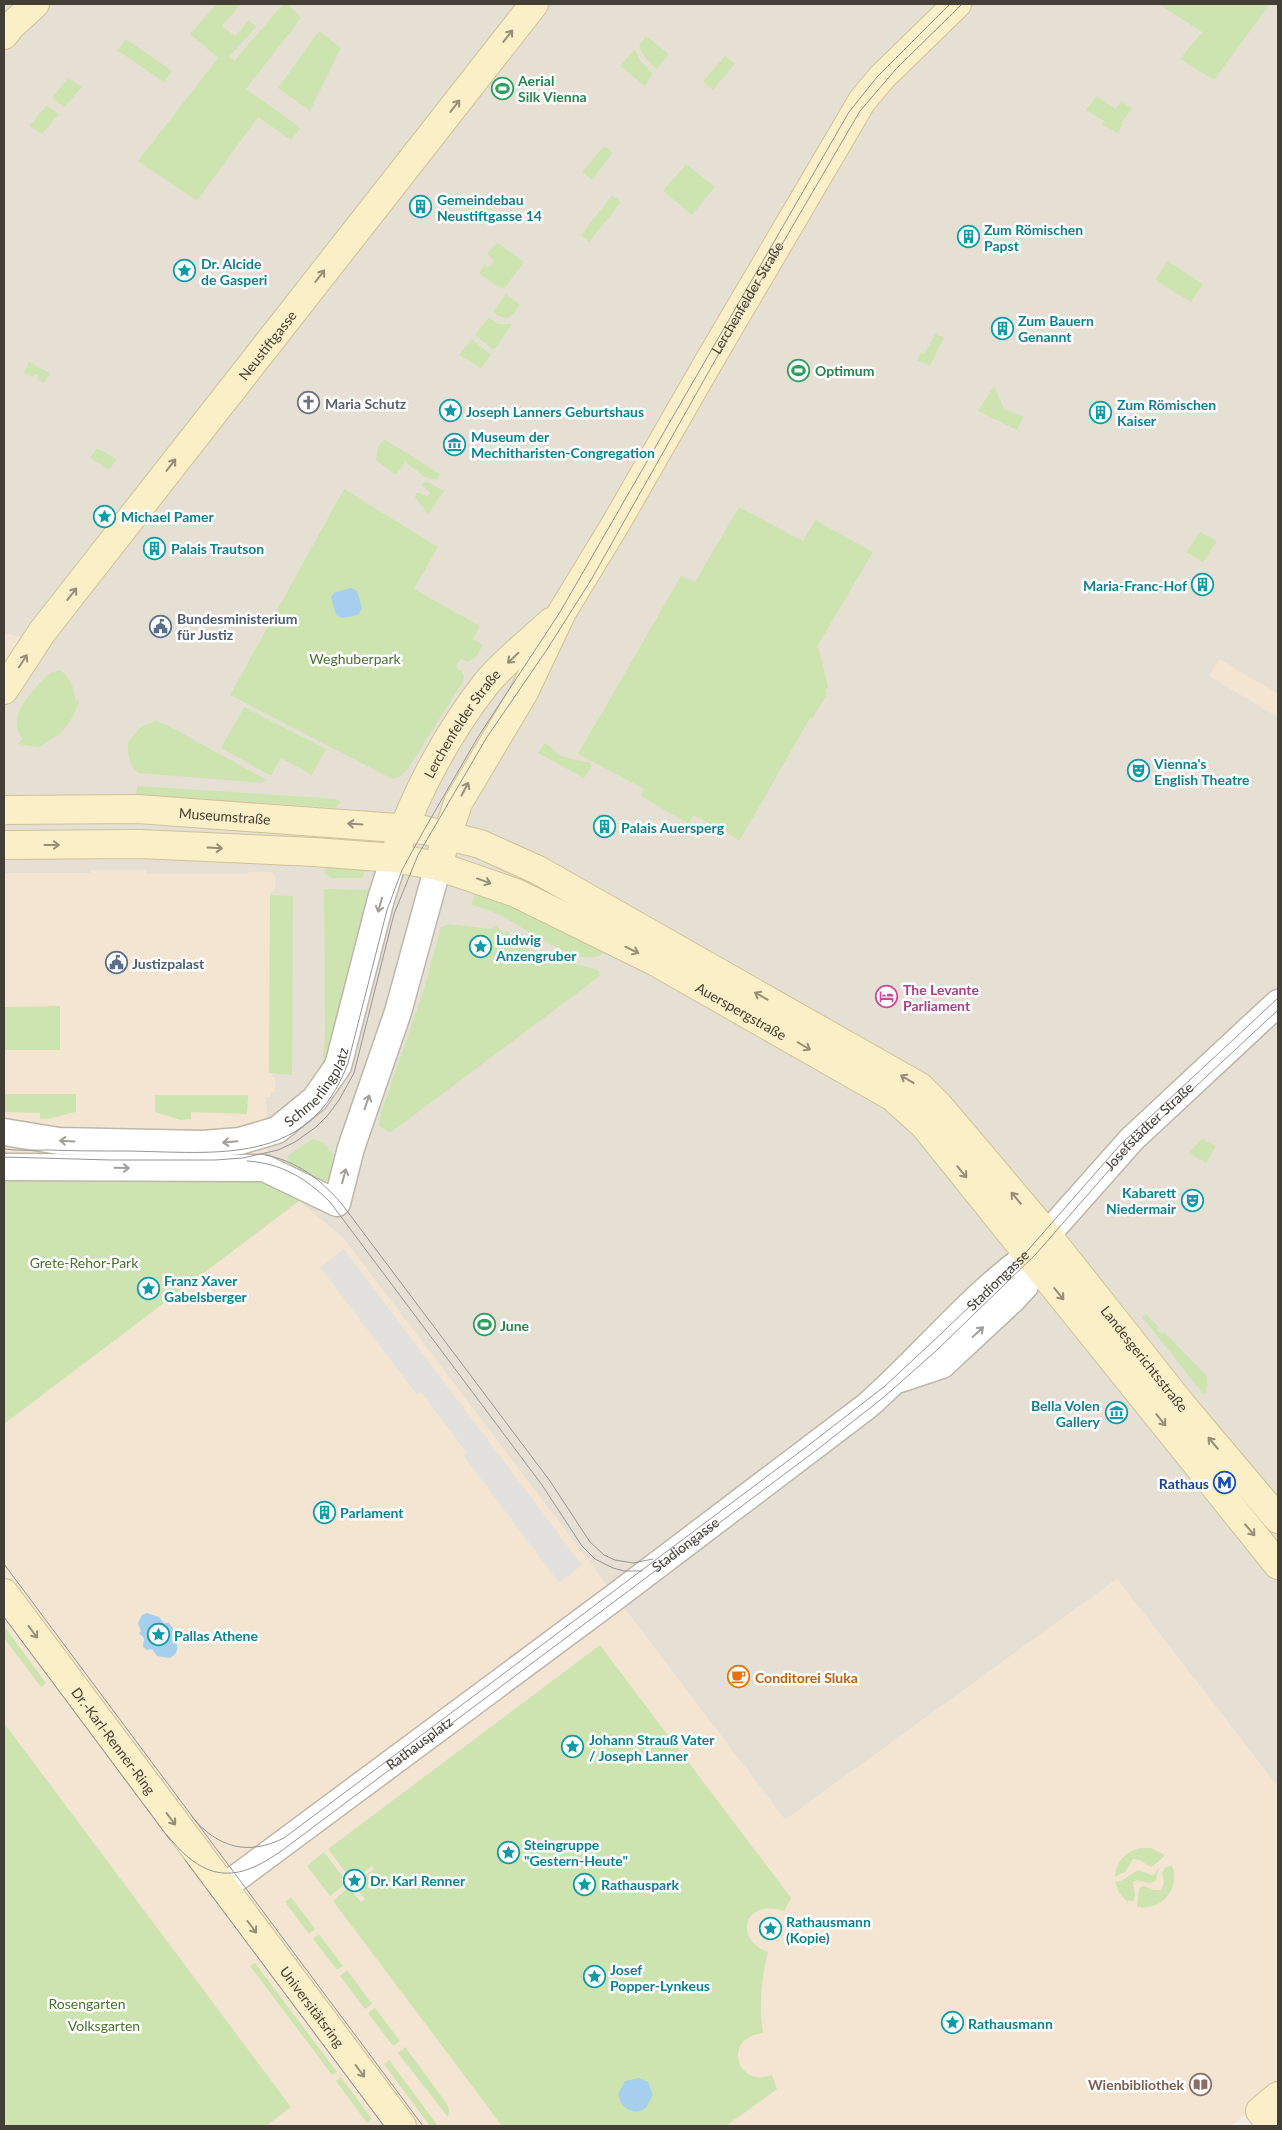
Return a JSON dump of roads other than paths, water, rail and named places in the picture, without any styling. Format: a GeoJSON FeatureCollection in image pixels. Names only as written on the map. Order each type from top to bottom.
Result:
{"type":"FeatureCollection","features":[{"type":"Feature","properties":{"kind":"main road"},"geometry":{"type":"LineString","coordinates":[[4,35],[35,4]]}},
{"type":"Feature","properties":{"kind":"main road","name":"Neustiftgasse"},"geometry":{"type":"LineString","coordinates":[[4,690],[42,632],[534,4]]}},
{"type":"Feature","properties":{"kind":"main road","name":"Lerchenfelder Straße"},"geometry":{"type":"LineString","coordinates":[[438,866],[446,834],[462,794],[524,692],[562,612],[615,525],[862,101],[882,77],[956,4]]}},
{"type":"Feature","properties":{"kind":"main road","name":"Lerchenfelder Straße"},"geometry":{"type":"LineString","coordinates":[[394,858],[404,828],[429,774],[456,727],[486,684],[562,612]]}},
{"type":"Feature","properties":{"kind":"main road","name":"Museumstraße"},"geometry":{"type":"LineString","coordinates":[[4,810],[138,809],[404,828],[446,834]]}},
{"type":"Feature","properties":{"kind":"main road","name":"Auerspergstraße"},"geometry":{"type":"LineString","coordinates":[[446,834],[496,850],[538,870],[909,1079],[940,1106],[1047,1236]]}},
{"type":"Feature","properties":{"kind":"main road"},"geometry":{"type":"LineString","coordinates":[[4,845],[139,844],[314,852],[394,858]]}},
{"type":"Feature","properties":{"kind":"main road","name":"Auerspergstraße"},"geometry":{"type":"LineString","coordinates":[[394,858],[438,866],[516,893],[656,962],[893,1097],[924,1125],[1029,1255]]}},
{"type":"Feature","properties":{"kind":"main road","name":"Landesgerichtsstraße"},"geometry":{"type":"LineString","coordinates":[[1047,1236],[1244,1480],[1278,1519]]}},
{"type":"Feature","properties":{"kind":"main road","name":"Landesgerichtsstraße"},"geometry":{"type":"LineString","coordinates":[[1029,1255],[1278,1565]]}},
{"type":"Feature","properties":{"kind":"main road","name":"Dr.-Karl-Renner-Ring"},"geometry":{"type":"LineString","coordinates":[[4,1593],[223,1888]]}},
{"type":"Feature","properties":{"kind":"main road","name":"Universitätsring"},"geometry":{"type":"LineString","coordinates":[[223,1888],[402,2126]]}},
{"type":"Feature","properties":{"kind":"street","name":"Schmerlingplatz"},"geometry":{"type":"LineString","coordinates":[[4,1132],[59,1141],[203,1144],[240,1141],[277,1130],[315,1099],[338,1066],[381,899],[394,858]]}},
{"type":"Feature","properties":{"kind":"street"},"geometry":{"type":"LineString","coordinates":[[4,1167],[264,1168],[337,1204],[351,1148],[398,1012],[438,866]]}},
{"type":"Feature","properties":{"kind":"street","name":"Josefstädter Straße"},"geometry":{"type":"LineString","coordinates":[[1029,1255],[1132,1139],[1278,1003]]}},
{"type":"Feature","properties":{"kind":"street","name":"Stadiongasse"},"geometry":{"type":"LineString","coordinates":[[614,1597],[867,1406],[897,1380],[942,1365],[1025,1286],[1029,1255]]}},
{"type":"Feature","properties":{"kind":"street","name":"Rathausplatz"},"geometry":{"type":"LineString","coordinates":[[223,1888],[614,1597]]}},
{"type":"Feature","properties":{"kind":"water"},"geometry":{"type":"Polygon","coordinates":[[[351,588],[357,591],[362,608],[358,615],[343,618],[336,615],[331,597],[334,593],[351,588]]]}},
{"type":"Feature","properties":{"kind":"water"},"geometry":{"type":"Polygon","coordinates":[[[147,1613],[159,1617],[164,1623],[169,1623],[174,1630],[172,1634],[177,1640],[177,1649],[176,1653],[170,1658],[157,1656],[152,1649],[147,1650],[143,1647],[144,1638],[139,1633],[141,1631],[138,1623],[142,1615],[147,1613]]]}},
{"type":"Feature","properties":{"kind":"water"},"geometry":{"type":"Polygon","coordinates":[[[639,2078],[648,2082],[653,2095],[646,2108],[633,2111],[621,2103],[618,2094],[625,2081],[639,2078]]]}},
{"type":"Feature","properties":{"kind":"tram line"},"geometry":{"type":"LineString","coordinates":[[4,1149],[193,1152],[225,1151],[256,1147],[284,1137],[310,1121],[331,1097],[348,1063],[387,910],[402,870],[424,830],[478,737],[560,612],[849,112],[877,77],[950,4]]}},
{"type":"Feature","properties":{"kind":"tram line"},"geometry":{"type":"LineString","coordinates":[[4,1157],[111,1160],[215,1160],[243,1158],[278,1150],[295,1142],[316,1127],[328,1115],[354,1073],[394,914],[418,855],[487,737],[546,651],[591,580],[743,311],[860,111],[896,69],[962,4]]}},
{"type":"Feature","properties":{"kind":"tram line"},"geometry":{"type":"LineString","coordinates":[[192,1817],[212,1836],[234,1846],[258,1847],[284,1838],[805,1448],[885,1386],[944,1331],[1029,1249],[1120,1145],[1278,998]]}},
{"type":"Feature","properties":{"kind":"tram line"},"geometry":{"type":"LineString","coordinates":[[167,1835],[196,1863],[210,1870],[224,1873],[239,1872],[254,1867],[288,1846],[818,1449],[884,1397],[937,1350],[1036,1254],[1124,1153],[1278,1010]]}},
{"type":"Feature","properties":{"kind":"tram line"},"geometry":{"type":"LineString","coordinates":[[265,1155],[298,1166],[325,1186],[341,1203],[550,1481],[590,1542],[604,1555],[615,1560],[633,1563],[653,1559]]}},
{"type":"Feature","properties":{"kind":"tram line"},"geometry":{"type":"LineString","coordinates":[[247,1161],[271,1165],[292,1173],[312,1186],[330,1202],[542,1485],[582,1546],[595,1559],[613,1568],[624,1571],[642,1571]]}},
{"type":"Feature","properties":{"kind":"tram line"},"geometry":{"type":"LineString","coordinates":[[4,1564],[423,2126]]}},
{"type":"Feature","properties":{"kind":"tram line"},"geometry":{"type":"LineString","coordinates":[[4,1617],[170,1840]]}},
{"type":"Feature","properties":{"kind":"tram line"},"geometry":{"type":"LineString","coordinates":[[185,1860],[384,2126]]}},
{"type":"Feature","properties":{"kind":"place","name":"Aerial Silk Vienna"},"geometry":{"type":"Point","coordinates":[502,88]}},
{"type":"Feature","properties":{"kind":"place","name":"Gemeindebau Neustiftgasse 14"},"geometry":{"type":"Point","coordinates":[421,207]}},
{"type":"Feature","properties":{"kind":"place","name":"Zum Römischen Papst"},"geometry":{"type":"Point","coordinates":[968,237]}},
{"type":"Feature","properties":{"kind":"place","name":"Dr. Alcide de Gasperi"},"geometry":{"type":"Point","coordinates":[185,271]}},
{"type":"Feature","properties":{"kind":"place","name":"Zum Bauern Genannt"},"geometry":{"type":"Point","coordinates":[1002,328]}},
{"type":"Feature","properties":{"kind":"place","name":"Optimum"},"geometry":{"type":"Point","coordinates":[799,370]}},
{"type":"Feature","properties":{"kind":"place","name":"Maria Schutz"},"geometry":{"type":"Point","coordinates":[309,403]}},
{"type":"Feature","properties":{"kind":"place","name":"Joseph Lanners Geburtshaus"},"geometry":{"type":"Point","coordinates":[450,411]}},
{"type":"Feature","properties":{"kind":"place","name":"Zum Römischen Kaiser"},"geometry":{"type":"Point","coordinates":[1101,412]}},
{"type":"Feature","properties":{"kind":"place","name":"Museum der Mechitharisten-Congregation"},"geometry":{"type":"Point","coordinates":[455,444]}},
{"type":"Feature","properties":{"kind":"place","name":"Michael Pamer"},"geometry":{"type":"Point","coordinates":[105,516]}},
{"type":"Feature","properties":{"kind":"place","name":"Palais Trautson"},"geometry":{"type":"Point","coordinates":[155,548]}},
{"type":"Feature","properties":{"kind":"place","name":"Maria-Franc-Hof"},"geometry":{"type":"Point","coordinates":[1203,585]}},
{"type":"Feature","properties":{"kind":"place","name":"Bundesministerium für Justiz"},"geometry":{"type":"Point","coordinates":[161,626]}},
{"type":"Feature","properties":{"kind":"place","name":"Vienna's English Theatre"},"geometry":{"type":"Point","coordinates":[1138,771]}},
{"type":"Feature","properties":{"kind":"place","name":"Palais Auersperg"},"geometry":{"type":"Point","coordinates":[605,827]}},
{"type":"Feature","properties":{"kind":"place","name":"Ludwig Anzengruber"},"geometry":{"type":"Point","coordinates":[480,947]}},
{"type":"Feature","properties":{"kind":"place","name":"Justizpalast"},"geometry":{"type":"Point","coordinates":[116,963]}},
{"type":"Feature","properties":{"kind":"place","name":"The Levante Parliament"},"geometry":{"type":"Point","coordinates":[887,997]}},
{"type":"Feature","properties":{"kind":"place","name":"Kabarett Niedermair"},"geometry":{"type":"Point","coordinates":[1192,1200]}},
{"type":"Feature","properties":{"kind":"place","name":"Franz Xaver Gabelsberger"},"geometry":{"type":"Point","coordinates":[148,1288]}},
{"type":"Feature","properties":{"kind":"place","name":"June"},"geometry":{"type":"Point","coordinates":[484,1325]}},
{"type":"Feature","properties":{"kind":"place","name":"Bella Volen Gallery"},"geometry":{"type":"Point","coordinates":[1116,1413]}},
{"type":"Feature","properties":{"kind":"place","name":"Rathaus"},"geometry":{"type":"Point","coordinates":[1225,1483]}},
{"type":"Feature","properties":{"kind":"place","name":"Parlament"},"geometry":{"type":"Point","coordinates":[324,1512]}},
{"type":"Feature","properties":{"kind":"place","name":"Pallas Athene"},"geometry":{"type":"Point","coordinates":[158,1635]}},
{"type":"Feature","properties":{"kind":"place","name":"Conditorei Sluka"},"geometry":{"type":"Point","coordinates":[739,1677]}},
{"type":"Feature","properties":{"kind":"place","name":"Johann Strauß Vater / Joseph Lanner"},"geometry":{"type":"Point","coordinates":[573,1747]}},
{"type":"Feature","properties":{"kind":"place","name":"Steingruppe \"Gestern-Heute\""},"geometry":{"type":"Point","coordinates":[508,1852]}},
{"type":"Feature","properties":{"kind":"place","name":"Dr. Karl Renner"},"geometry":{"type":"Point","coordinates":[354,1880]}},
{"type":"Feature","properties":{"kind":"place","name":"Rathauspark"},"geometry":{"type":"Point","coordinates":[585,1884]}},
{"type":"Feature","properties":{"kind":"place","name":"Rathausmann (Kopie)"},"geometry":{"type":"Point","coordinates":[770,1929]}},
{"type":"Feature","properties":{"kind":"place","name":"Josef Popper-Lynkeus"},"geometry":{"type":"Point","coordinates":[594,1977]}},
{"type":"Feature","properties":{"kind":"place","name":"Rathausmann"},"geometry":{"type":"Point","coordinates":[952,2023]}},
{"type":"Feature","properties":{"kind":"place","name":"Wienbibliothek"},"geometry":{"type":"Point","coordinates":[1200,2084]}},
{"type":"Feature","properties":{"kind":"park label","name":"Weghuberpark"},"geometry":{"type":"Point","coordinates":[355,658]}},
{"type":"Feature","properties":{"kind":"park label","name":"Grete-Rehor-Park"},"geometry":{"type":"Point","coordinates":[84,1262]}},
{"type":"Feature","properties":{"kind":"park label","name":"Rosengarten"},"geometry":{"type":"Point","coordinates":[87,2003]}},
{"type":"Feature","properties":{"kind":"park label","name":"Volksgarten"},"geometry":{"type":"Point","coordinates":[104,2025]}}]}
